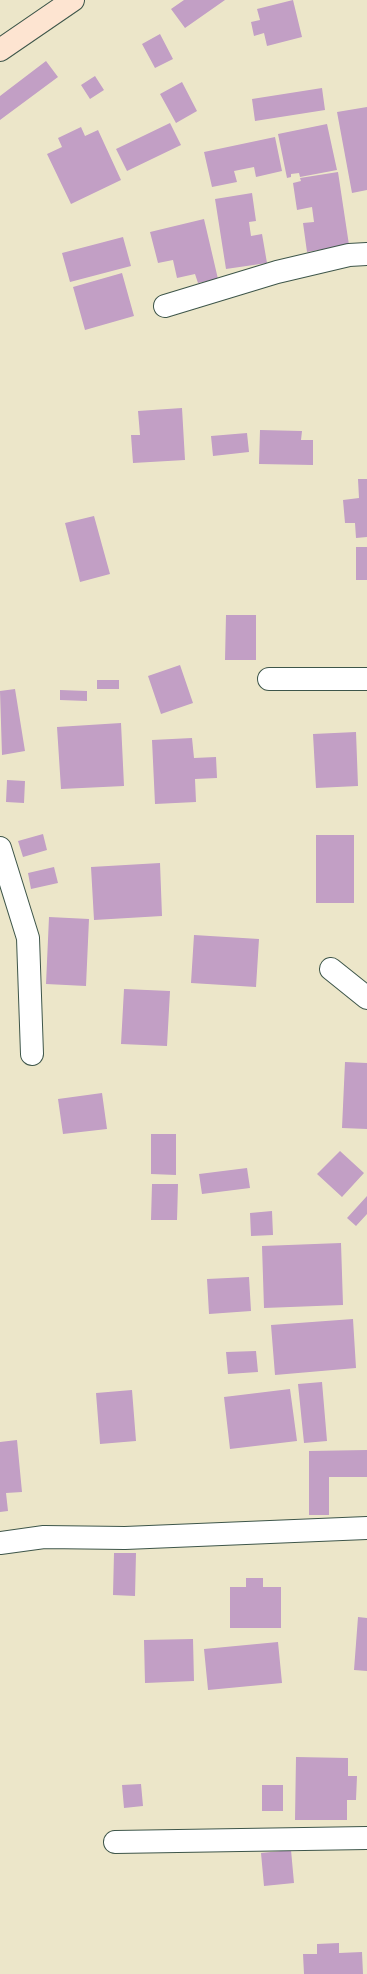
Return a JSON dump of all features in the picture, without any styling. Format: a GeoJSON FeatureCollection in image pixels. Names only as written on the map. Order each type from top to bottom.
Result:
{"type":"FeatureCollection","features":[{"type":"Feature","properties":{"kind":"street"},"geometry":{"type":"LineString","coordinates":[[0,50],[73,0]]}},
{"type":"Feature","properties":{"kind":"street"},"geometry":{"type":"LineString","coordinates":[[165,306],[277,272],[349,255],[367,254]]}},
{"type":"Feature","properties":{"kind":"street"},"geometry":{"type":"LineString","coordinates":[[269,679],[367,679]]}},
{"type":"Feature","properties":{"kind":"street"},"geometry":{"type":"LineString","coordinates":[[0,848],[28,938],[32,1054]]}},
{"type":"Feature","properties":{"kind":"street"},"geometry":{"type":"LineString","coordinates":[[331,970],[367,998]]}},
{"type":"Feature","properties":{"kind":"street"},"geometry":{"type":"LineString","coordinates":[[0,1543],[44,1537],[125,1538],[367,1528]]}},
{"type":"Feature","properties":{"kind":"street"},"geometry":{"type":"LineString","coordinates":[[114,1842],[367,1838]]}},
{"type":"Feature","properties":{"kind":"building"},"geometry":{"type":"Polygon","coordinates":[[[184,0],[225,0],[185,28],[171,9],[184,0]]]}},
{"type":"Feature","properties":{"kind":"building"},"geometry":{"type":"Polygon","coordinates":[[[293,0],[302,37],[267,46],[264,33],[254,36],[251,22],[260,20],[257,9],[293,0]]]}},
{"type":"Feature","properties":{"kind":"building"},"geometry":{"type":"Polygon","coordinates":[[[160,34],[173,59],[155,68],[142,44],[160,34]]]}},
{"type":"Feature","properties":{"kind":"building"},"geometry":{"type":"Polygon","coordinates":[[[46,61],[58,77],[0,120],[0,96],[46,61]]]}},
{"type":"Feature","properties":{"kind":"building"},"geometry":{"type":"Polygon","coordinates":[[[95,76],[104,90],[90,99],[81,85],[95,76]]]}},
{"type":"Feature","properties":{"kind":"building"},"geometry":{"type":"Polygon","coordinates":[[[182,82],[197,111],[176,123],[160,94],[182,82]]]}},
{"type":"Feature","properties":{"kind":"building"},"geometry":{"type":"Polygon","coordinates":[[[322,88],[325,110],[255,121],[252,99],[322,88]]]}},
{"type":"Feature","properties":{"kind":"building"},"geometry":{"type":"Polygon","coordinates":[[[367,107],[367,190],[352,193],[337,112],[367,107]]]}},
{"type":"Feature","properties":{"kind":"building"},"geometry":{"type":"Polygon","coordinates":[[[170,123],[181,145],[127,171],[116,149],[170,123]]]}},
{"type":"Feature","properties":{"kind":"building"},"geometry":{"type":"Polygon","coordinates":[[[327,124],[337,170],[300,177],[299,173],[291,174],[291,177],[287,178],[278,134],[327,124]]]}},
{"type":"Feature","properties":{"kind":"building"},"geometry":{"type":"Polygon","coordinates":[[[81,127],[85,136],[98,130],[121,180],[71,204],[47,154],[62,147],[58,138],[81,127]]]}},
{"type":"Feature","properties":{"kind":"building"},"geometry":{"type":"Polygon","coordinates":[[[275,137],[282,171],[256,177],[254,167],[234,171],[237,182],[212,187],[204,152],[275,137]]]}},
{"type":"Feature","properties":{"kind":"building"},"geometry":{"type":"Polygon","coordinates":[[[338,172],[349,245],[307,252],[303,223],[314,222],[312,207],[297,210],[293,183],[301,181],[300,178],[338,172]]]}},
{"type":"Feature","properties":{"kind":"building"},"geometry":{"type":"Polygon","coordinates":[[[252,193],[256,221],[249,222],[251,236],[262,234],[267,263],[226,269],[215,199],[252,193]]]}},
{"type":"Feature","properties":{"kind":"building"},"geometry":{"type":"Polygon","coordinates":[[[204,219],[218,279],[198,283],[195,274],[177,278],[173,260],[158,263],[150,232],[204,219]]]}},
{"type":"Feature","properties":{"kind":"building"},"geometry":{"type":"Polygon","coordinates":[[[123,237],[131,266],[70,282],[62,253],[123,237]]]}},
{"type":"Feature","properties":{"kind":"building"},"geometry":{"type":"Polygon","coordinates":[[[122,273],[134,316],[85,330],[73,287],[122,273]]]}},
{"type":"Feature","properties":{"kind":"building"},"geometry":{"type":"Polygon","coordinates":[[[182,408],[185,460],[133,463],[131,435],[140,435],[138,411],[182,408]]]}},
{"type":"Feature","properties":{"kind":"building"},"geometry":{"type":"Polygon","coordinates":[[[260,430],[302,431],[301,440],[313,440],[313,465],[259,464],[260,430]]]}},
{"type":"Feature","properties":{"kind":"building"},"geometry":{"type":"Polygon","coordinates":[[[247,433],[249,452],[213,456],[211,436],[247,433]]]}},
{"type":"Feature","properties":{"kind":"building"},"geometry":{"type":"Polygon","coordinates":[[[358,479],[367,479],[367,537],[356,538],[355,523],[345,523],[343,500],[359,498],[358,479]]]}},
{"type":"Feature","properties":{"kind":"building"},"geometry":{"type":"Polygon","coordinates":[[[94,516],[110,574],[80,582],[65,523],[94,516]]]}},
{"type":"Feature","properties":{"kind":"building"},"geometry":{"type":"Polygon","coordinates":[[[356,547],[367,547],[367,580],[356,580],[356,547]]]}},
{"type":"Feature","properties":{"kind":"building"},"geometry":{"type":"Polygon","coordinates":[[[226,615],[256,615],[256,660],[225,660],[226,615]]]}},
{"type":"Feature","properties":{"kind":"building"},"geometry":{"type":"Polygon","coordinates":[[[180,665],[193,703],[161,714],[148,676],[180,665]]]}},
{"type":"Feature","properties":{"kind":"building"},"geometry":{"type":"Polygon","coordinates":[[[97,680],[119,680],[119,689],[97,689],[97,680]]]}},
{"type":"Feature","properties":{"kind":"building"},"geometry":{"type":"Polygon","coordinates":[[[15,689],[25,751],[2,755],[0,691],[15,689]]]}},
{"type":"Feature","properties":{"kind":"building"},"geometry":{"type":"Polygon","coordinates":[[[60,690],[87,691],[87,701],[60,700],[60,690]]]}},
{"type":"Feature","properties":{"kind":"building"},"geometry":{"type":"Polygon","coordinates":[[[121,723],[124,786],[61,789],[57,727],[121,723]]]}},
{"type":"Feature","properties":{"kind":"building"},"geometry":{"type":"Polygon","coordinates":[[[356,732],[358,786],[316,788],[313,734],[356,732]]]}},
{"type":"Feature","properties":{"kind":"building"},"geometry":{"type":"Polygon","coordinates":[[[192,738],[194,758],[216,757],[217,778],[195,779],[196,802],[155,804],[152,740],[192,738]]]}},
{"type":"Feature","properties":{"kind":"building"},"geometry":{"type":"Polygon","coordinates":[[[7,780],[25,781],[24,803],[6,802],[7,780]]]}},
{"type":"Feature","properties":{"kind":"building"},"geometry":{"type":"Polygon","coordinates":[[[43,834],[47,850],[23,857],[18,841],[43,834]]]}},
{"type":"Feature","properties":{"kind":"building"},"geometry":{"type":"Polygon","coordinates":[[[316,835],[354,835],[354,903],[316,903],[316,835]]]}},
{"type":"Feature","properties":{"kind":"building"},"geometry":{"type":"Polygon","coordinates":[[[160,863],[162,916],[94,920],[91,867],[160,863]]]}},
{"type":"Feature","properties":{"kind":"building"},"geometry":{"type":"Polygon","coordinates":[[[54,867],[58,883],[31,889],[28,873],[54,867]]]}},
{"type":"Feature","properties":{"kind":"building"},"geometry":{"type":"Polygon","coordinates":[[[49,917],[89,919],[86,986],[46,984],[49,917]]]}},
{"type":"Feature","properties":{"kind":"building"},"geometry":{"type":"Polygon","coordinates":[[[194,935],[259,939],[256,987],[191,983],[194,935]]]}},
{"type":"Feature","properties":{"kind":"building"},"geometry":{"type":"Polygon","coordinates":[[[124,989],[170,991],[167,1046],[121,1044],[124,989]]]}},
{"type":"Feature","properties":{"kind":"building"},"geometry":{"type":"Polygon","coordinates":[[[345,1062],[367,1063],[367,1129],[342,1128],[345,1062]]]}},
{"type":"Feature","properties":{"kind":"building"},"geometry":{"type":"Polygon","coordinates":[[[102,1093],[107,1129],[63,1134],[58,1099],[102,1093]]]}},
{"type":"Feature","properties":{"kind":"building"},"geometry":{"type":"Polygon","coordinates":[[[151,1134],[176,1134],[176,1175],[151,1174],[151,1134]]]}},
{"type":"Feature","properties":{"kind":"building"},"geometry":{"type":"Polygon","coordinates":[[[340,1151],[364,1173],[342,1197],[317,1174],[340,1151]]]}},
{"type":"Feature","properties":{"kind":"building"},"geometry":{"type":"Polygon","coordinates":[[[247,1168],[250,1188],[202,1194],[199,1174],[247,1168]]]}},
{"type":"Feature","properties":{"kind":"building"},"geometry":{"type":"Polygon","coordinates":[[[152,1184],[178,1184],[177,1220],[151,1220],[152,1184]]]}},
{"type":"Feature","properties":{"kind":"building"},"geometry":{"type":"Polygon","coordinates":[[[367,1196],[367,1214],[356,1226],[347,1218],[367,1196]]]}},
{"type":"Feature","properties":{"kind":"building"},"geometry":{"type":"Polygon","coordinates":[[[272,1211],[273,1235],[251,1236],[250,1213],[272,1211]]]}},
{"type":"Feature","properties":{"kind":"building"},"geometry":{"type":"Polygon","coordinates":[[[341,1243],[343,1305],[264,1308],[262,1246],[341,1243]]]}},
{"type":"Feature","properties":{"kind":"building"},"geometry":{"type":"Polygon","coordinates":[[[249,1277],[251,1311],[209,1314],[207,1279],[249,1277]]]}},
{"type":"Feature","properties":{"kind":"building"},"geometry":{"type":"Polygon","coordinates":[[[353,1319],[356,1368],[275,1375],[271,1325],[353,1319]]]}},
{"type":"Feature","properties":{"kind":"building"},"geometry":{"type":"Polygon","coordinates":[[[256,1351],[258,1372],[228,1374],[226,1352],[256,1351]]]}},
{"type":"Feature","properties":{"kind":"building"},"geometry":{"type":"Polygon","coordinates":[[[322,1382],[327,1441],[304,1443],[298,1384],[322,1382]]]}},
{"type":"Feature","properties":{"kind":"building"},"geometry":{"type":"Polygon","coordinates":[[[290,1389],[297,1441],[230,1449],[224,1397],[290,1389]]]}},
{"type":"Feature","properties":{"kind":"building"},"geometry":{"type":"Polygon","coordinates":[[[132,1390],[136,1441],[100,1444],[96,1393],[132,1390]]]}},
{"type":"Feature","properties":{"kind":"building"},"geometry":{"type":"Polygon","coordinates":[[[17,1440],[22,1492],[6,1493],[8,1511],[0,1512],[0,1442],[17,1440]]]}},
{"type":"Feature","properties":{"kind":"building"},"geometry":{"type":"Polygon","coordinates":[[[367,1450],[367,1477],[329,1477],[329,1515],[309,1515],[309,1451],[367,1450]]]}},
{"type":"Feature","properties":{"kind":"building"},"geometry":{"type":"Polygon","coordinates":[[[114,1553],[136,1553],[135,1596],[113,1595],[114,1553]]]}},
{"type":"Feature","properties":{"kind":"building"},"geometry":{"type":"Polygon","coordinates":[[[246,1578],[263,1578],[263,1587],[281,1587],[281,1628],[230,1628],[230,1587],[246,1587],[246,1578]]]}},
{"type":"Feature","properties":{"kind":"building"},"geometry":{"type":"Polygon","coordinates":[[[358,1617],[367,1618],[367,1671],[354,1670],[358,1617]]]}},
{"type":"Feature","properties":{"kind":"building"},"geometry":{"type":"Polygon","coordinates":[[[193,1639],[194,1681],[145,1683],[144,1640],[193,1639]]]}},
{"type":"Feature","properties":{"kind":"building"},"geometry":{"type":"Polygon","coordinates":[[[278,1642],[282,1683],[208,1690],[204,1649],[278,1642]]]}},
{"type":"Feature","properties":{"kind":"building"},"geometry":{"type":"Polygon","coordinates":[[[296,1757],[348,1758],[348,1776],[357,1776],[356,1800],[347,1800],[347,1820],[295,1820],[296,1757]]]}},
{"type":"Feature","properties":{"kind":"building"},"geometry":{"type":"Polygon","coordinates":[[[141,1784],[143,1806],[124,1808],[122,1785],[141,1784]]]}},
{"type":"Feature","properties":{"kind":"building"},"geometry":{"type":"Polygon","coordinates":[[[262,1785],[283,1785],[283,1811],[262,1811],[262,1785]]]}},
{"type":"Feature","properties":{"kind":"building"},"geometry":{"type":"Polygon","coordinates":[[[291,1850],[294,1883],[264,1886],[261,1853],[291,1850]]]}},
{"type":"Feature","properties":{"kind":"building"},"geometry":{"type":"Polygon","coordinates":[[[339,1943],[339,1953],[362,1952],[363,1974],[304,1974],[303,1954],[317,1954],[317,1944],[339,1943]]]}}]}
